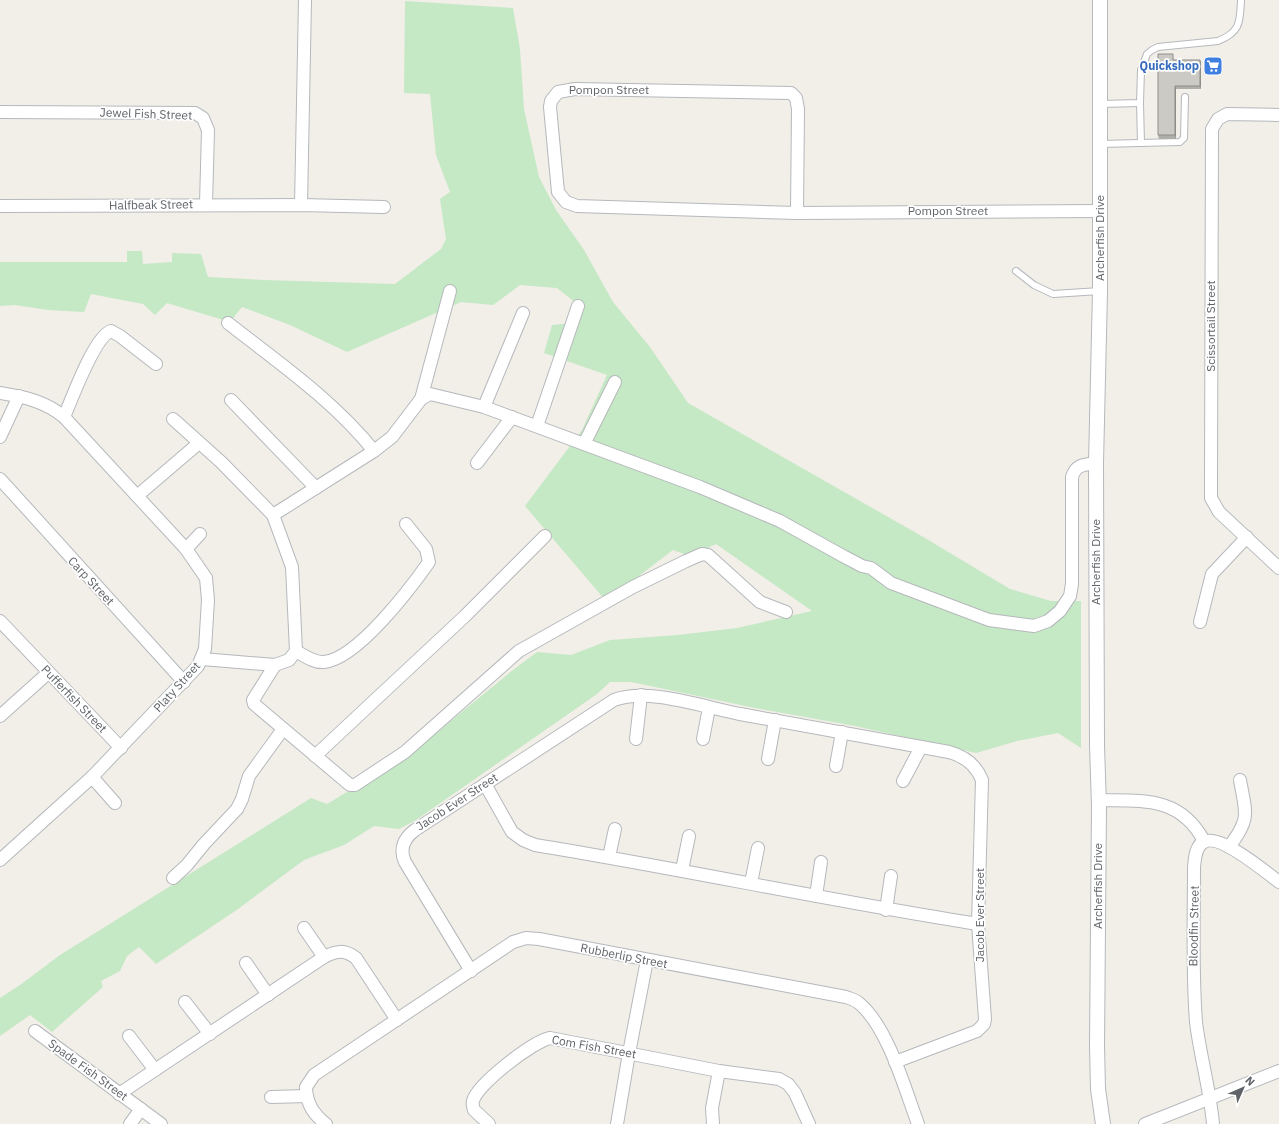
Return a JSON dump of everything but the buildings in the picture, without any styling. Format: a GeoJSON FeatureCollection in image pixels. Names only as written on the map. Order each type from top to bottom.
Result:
{"type":"FeatureCollection","features":[{"type":"Feature","properties":{"kind":"street"},"geometry":{"type":"LineString","coordinates":[[301,205],[305,0]]}},
{"type":"Feature","properties":{"kind":"street","name":"Archerfish Drive"},"geometry":{"type":"LineString","coordinates":[[1100,0],[1100,291],[1096,462],[1098,800],[1097,1046],[1098,1089],[1103,1124]]}},
{"type":"Feature","properties":{"kind":"street","name":"Pompon Street"},"geometry":{"type":"LineString","coordinates":[[797,213],[798,109],[796,98],[791,92],[575,89],[558,92],[551,101],[550,107],[558,192],[563,200],[571,205],[582,207],[797,213],[1100,211]]}},
{"type":"Feature","properties":{"kind":"street","name":"Jewel Fish Street"},"geometry":{"type":"LineString","coordinates":[[0,112],[195,113],[205,121],[208,130],[206,204]]}},
{"type":"Feature","properties":{"kind":"street","name":"Scissortail Street"},"geometry":{"type":"LineString","coordinates":[[1279,115],[1227,114],[1218,119],[1212,129],[1211,498],[1219,512],[1279,568]]}},
{"type":"Feature","properties":{"kind":"street","name":"Halfbeak Street"},"geometry":{"type":"LineString","coordinates":[[0,206],[206,204],[384,207]]}},
{"type":"Feature","properties":{"kind":"street"},"geometry":{"type":"LineString","coordinates":[[273,515],[374,451],[392,437],[421,399],[450,291]]}},
{"type":"Feature","properties":{"kind":"street"},"geometry":{"type":"LineString","coordinates":[[537,426],[578,306]]}},
{"type":"Feature","properties":{"kind":"street"},"geometry":{"type":"LineString","coordinates":[[484,407],[523,313]]}},
{"type":"Feature","properties":{"kind":"street"},"geometry":{"type":"LineString","coordinates":[[228,323],[329,402],[358,430],[374,451]]}},
{"type":"Feature","properties":{"kind":"street"},"geometry":{"type":"LineString","coordinates":[[64,417],[95,348],[107,333],[111,332],[120,336],[156,364]]}},
{"type":"Feature","properties":{"kind":"street"},"geometry":{"type":"LineString","coordinates":[[584,444],[615,382]]}},
{"type":"Feature","properties":{"kind":"street","name":"Platy Street"},"geometry":{"type":"LineString","coordinates":[[0,393],[19,396],[45,404],[64,417],[186,549],[203,571],[208,585],[205,649],[202,659],[184,682],[121,748]]}},
{"type":"Feature","properties":{"kind":"street"},"geometry":{"type":"LineString","coordinates":[[421,399],[430,394],[484,407],[537,426],[700,487],[780,521],[862,566],[870,568],[891,583],[990,620],[1034,626],[1048,621],[1060,611],[1070,596],[1072,584],[1072,477],[1074,470],[1078,466],[1096,462]]}},
{"type":"Feature","properties":{"kind":"street"},"geometry":{"type":"LineString","coordinates":[[0,437],[19,396]]}},
{"type":"Feature","properties":{"kind":"street"},"geometry":{"type":"LineString","coordinates":[[231,400],[316,488]]}},
{"type":"Feature","properties":{"kind":"street"},"geometry":{"type":"LineString","coordinates":[[477,462],[512,417]]}},
{"type":"Feature","properties":{"kind":"street"},"geometry":{"type":"LineString","coordinates":[[173,419],[200,442],[273,515],[292,567],[296,651],[289,660],[275,665],[202,659]]}},
{"type":"Feature","properties":{"kind":"street"},"geometry":{"type":"LineString","coordinates":[[137,496],[200,442]]}},
{"type":"Feature","properties":{"kind":"street","name":"Carp Street"},"geometry":{"type":"LineString","coordinates":[[0,479],[184,682]]}},
{"type":"Feature","properties":{"kind":"street"},"geometry":{"type":"LineString","coordinates":[[296,651],[316,662],[336,660],[350,651],[398,604],[429,562],[426,549],[406,524]]}},
{"type":"Feature","properties":{"kind":"street"},"geometry":{"type":"LineString","coordinates":[[186,549],[200,534]]}},
{"type":"Feature","properties":{"kind":"street"},"geometry":{"type":"LineString","coordinates":[[315,756],[465,616],[545,536]]}},
{"type":"Feature","properties":{"kind":"street"},"geometry":{"type":"LineString","coordinates":[[1200,622],[1212,574],[1247,537]]}},
{"type":"Feature","properties":{"kind":"street"},"geometry":{"type":"LineString","coordinates":[[275,665],[253,700],[257,708],[350,785],[355,785],[405,752],[519,650],[633,587],[702,554],[713,558],[760,602],[786,612]]}},
{"type":"Feature","properties":{"kind":"street","name":"Pufferfish Street"},"geometry":{"type":"LineString","coordinates":[[0,621],[121,748]]}},
{"type":"Feature","properties":{"kind":"street"},"geometry":{"type":"LineString","coordinates":[[0,716],[48,673]]}},
{"type":"Feature","properties":{"kind":"street"},"geometry":{"type":"LineString","coordinates":[[636,739],[641,694]]}},
{"type":"Feature","properties":{"kind":"street","name":"Jacob Ever Street"},"geometry":{"type":"LineString","coordinates":[[471,971],[405,862],[402,852],[404,842],[412,832],[607,704],[626,696],[641,694],[949,752],[964,758],[975,768],[982,780],[978,924],[981,974],[986,1013],[984,1024],[972,1034],[895,1062]]}},
{"type":"Feature","properties":{"kind":"street"},"geometry":{"type":"LineString","coordinates":[[702,739],[710,708]]}},
{"type":"Feature","properties":{"kind":"street"},"geometry":{"type":"LineString","coordinates":[[768,758],[775,720]]}},
{"type":"Feature","properties":{"kind":"street"},"geometry":{"type":"LineString","coordinates":[[173,878],[187,865],[204,844],[237,809],[242,799],[249,776],[283,729]]}},
{"type":"Feature","properties":{"kind":"street"},"geometry":{"type":"LineString","coordinates":[[836,766],[842,732]]}},
{"type":"Feature","properties":{"kind":"street"},"geometry":{"type":"LineString","coordinates":[[903,781],[921,747]]}},
{"type":"Feature","properties":{"kind":"street"},"geometry":{"type":"LineString","coordinates":[[0,860],[92,777],[121,748]]}},
{"type":"Feature","properties":{"kind":"street"},"geometry":{"type":"LineString","coordinates":[[92,777],[115,803]]}},
{"type":"Feature","properties":{"kind":"street"},"geometry":{"type":"LineString","coordinates":[[1229,847],[1245,822],[1245,808],[1240,780]]}},
{"type":"Feature","properties":{"kind":"street"},"geometry":{"type":"LineString","coordinates":[[485,784],[512,832],[523,840],[535,845],[682,870],[886,910],[978,924]]}},
{"type":"Feature","properties":{"kind":"street"},"geometry":{"type":"LineString","coordinates":[[1098,800],[1152,802],[1168,806],[1187,818],[1197,829],[1204,841],[1214,840],[1229,847],[1279,882]]}},
{"type":"Feature","properties":{"kind":"street"},"geometry":{"type":"LineString","coordinates":[[609,857],[615,828]]}},
{"type":"Feature","properties":{"kind":"street"},"geometry":{"type":"LineString","coordinates":[[682,870],[689,836]]}},
{"type":"Feature","properties":{"kind":"street","name":"Bloodfin Street"},"geometry":{"type":"LineString","coordinates":[[1204,841],[1199,846],[1195,863],[1193,965],[1200,1049],[1210,1099],[1213,1124]]}},
{"type":"Feature","properties":{"kind":"street"},"geometry":{"type":"LineString","coordinates":[[751,883],[758,848]]}},
{"type":"Feature","properties":{"kind":"street"},"geometry":{"type":"LineString","coordinates":[[816,896],[821,862]]}},
{"type":"Feature","properties":{"kind":"street"},"geometry":{"type":"LineString","coordinates":[[886,910],[891,876]]}},
{"type":"Feature","properties":{"kind":"street"},"geometry":{"type":"LineString","coordinates":[[304,928],[324,957]]}},
{"type":"Feature","properties":{"kind":"street","name":"Rubberlip Street"},"geometry":{"type":"LineString","coordinates":[[307,1096],[308,1083],[318,1072],[513,942],[526,938],[539,939],[846,997],[856,1001],[876,1023],[895,1062],[918,1124]]}},
{"type":"Feature","properties":{"kind":"street"},"geometry":{"type":"LineString","coordinates":[[119,1094],[324,957],[336,951],[346,952],[356,958],[397,1020]]}},
{"type":"Feature","properties":{"kind":"street"},"geometry":{"type":"LineString","coordinates":[[617,1124],[647,960]]}},
{"type":"Feature","properties":{"kind":"street"},"geometry":{"type":"LineString","coordinates":[[246,963],[268,995]]}},
{"type":"Feature","properties":{"kind":"street"},"geometry":{"type":"LineString","coordinates":[[185,1002],[210,1034]]}},
{"type":"Feature","properties":{"kind":"street","name":"Spade Fish Street"},"geometry":{"type":"LineString","coordinates":[[35,1031],[161,1124]]}},
{"type":"Feature","properties":{"kind":"street"},"geometry":{"type":"LineString","coordinates":[[129,1036],[155,1070]]}},
{"type":"Feature","properties":{"kind":"street","name":"Com Fish Street"},"geometry":{"type":"LineString","coordinates":[[489,1124],[474,1110],[473,1100],[475,1096],[495,1074],[540,1041],[550,1038],[719,1071],[773,1078],[784,1082],[796,1092],[809,1124]]}},
{"type":"Feature","properties":{"kind":"street"},"geometry":{"type":"LineString","coordinates":[[713,1124],[712,1108],[719,1071]]}},
{"type":"Feature","properties":{"kind":"street"},"geometry":{"type":"LineString","coordinates":[[1145,1124],[1279,1071]]}},
{"type":"Feature","properties":{"kind":"street"},"geometry":{"type":"LineString","coordinates":[[271,1097],[307,1096],[314,1112],[326,1124]]}},
{"type":"Feature","properties":{"kind":"street"},"geometry":{"type":"LineString","coordinates":[[130,1124],[141,1109]]}},
{"type":"Feature","properties":{"kind":"lane"},"geometry":{"type":"LineString","coordinates":[[1141,143],[1141,70],[1147,54],[1158,47],[1218,41],[1227,38],[1233,34],[1240,21],[1241,0]]}},
{"type":"Feature","properties":{"kind":"lane"},"geometry":{"type":"LineString","coordinates":[[1100,144],[1180,142],[1184,138],[1185,96]]}},
{"type":"Feature","properties":{"kind":"lane"},"geometry":{"type":"LineString","coordinates":[[1100,104],[1140,103]]}},
{"type":"Feature","properties":{"kind":"lane"},"geometry":{"type":"LineString","coordinates":[[1016,271],[1034,285],[1053,294],[1100,291]]}},
{"type":"Feature","properties":{"kind":"green space"},"geometry":{"type":"Polygon","coordinates":[[[405,1],[513,8],[520,49],[524,109],[539,177],[556,210],[584,250],[613,302],[650,347],[688,403],[925,538],[1010,589],[1051,601],[1081,601],[1081,748],[1058,733],[1017,741],[976,753],[855,726],[755,708],[631,682],[610,682],[597,694],[416,820],[399,829],[374,826],[344,845],[304,860],[238,909],[156,964],[139,947],[127,956],[120,971],[101,981],[103,987],[52,1032],[30,1015],[0,1036],[0,998],[60,955],[311,798],[327,804],[409,755],[537,652],[571,655],[610,640],[678,635],[737,628],[812,611],[716,544],[690,556],[673,550],[606,601],[525,506],[582,430],[607,375],[544,353],[552,325],[572,323],[577,304],[557,288],[520,285],[493,305],[461,302],[347,352],[290,325],[242,307],[230,322],[167,303],[155,315],[143,304],[91,294],[84,312],[48,310],[15,305],[0,306],[0,262],[127,262],[127,251],[142,251],[143,264],[172,262],[172,253],[201,254],[208,277],[395,284],[441,249],[446,239],[440,199],[450,192],[436,155],[430,94],[404,93],[405,1]]]}},
{"type":"Feature","properties":{"kind":"place","name":"Quickshop"},"geometry":{"type":"Point","coordinates":[1213,66]}}]}
